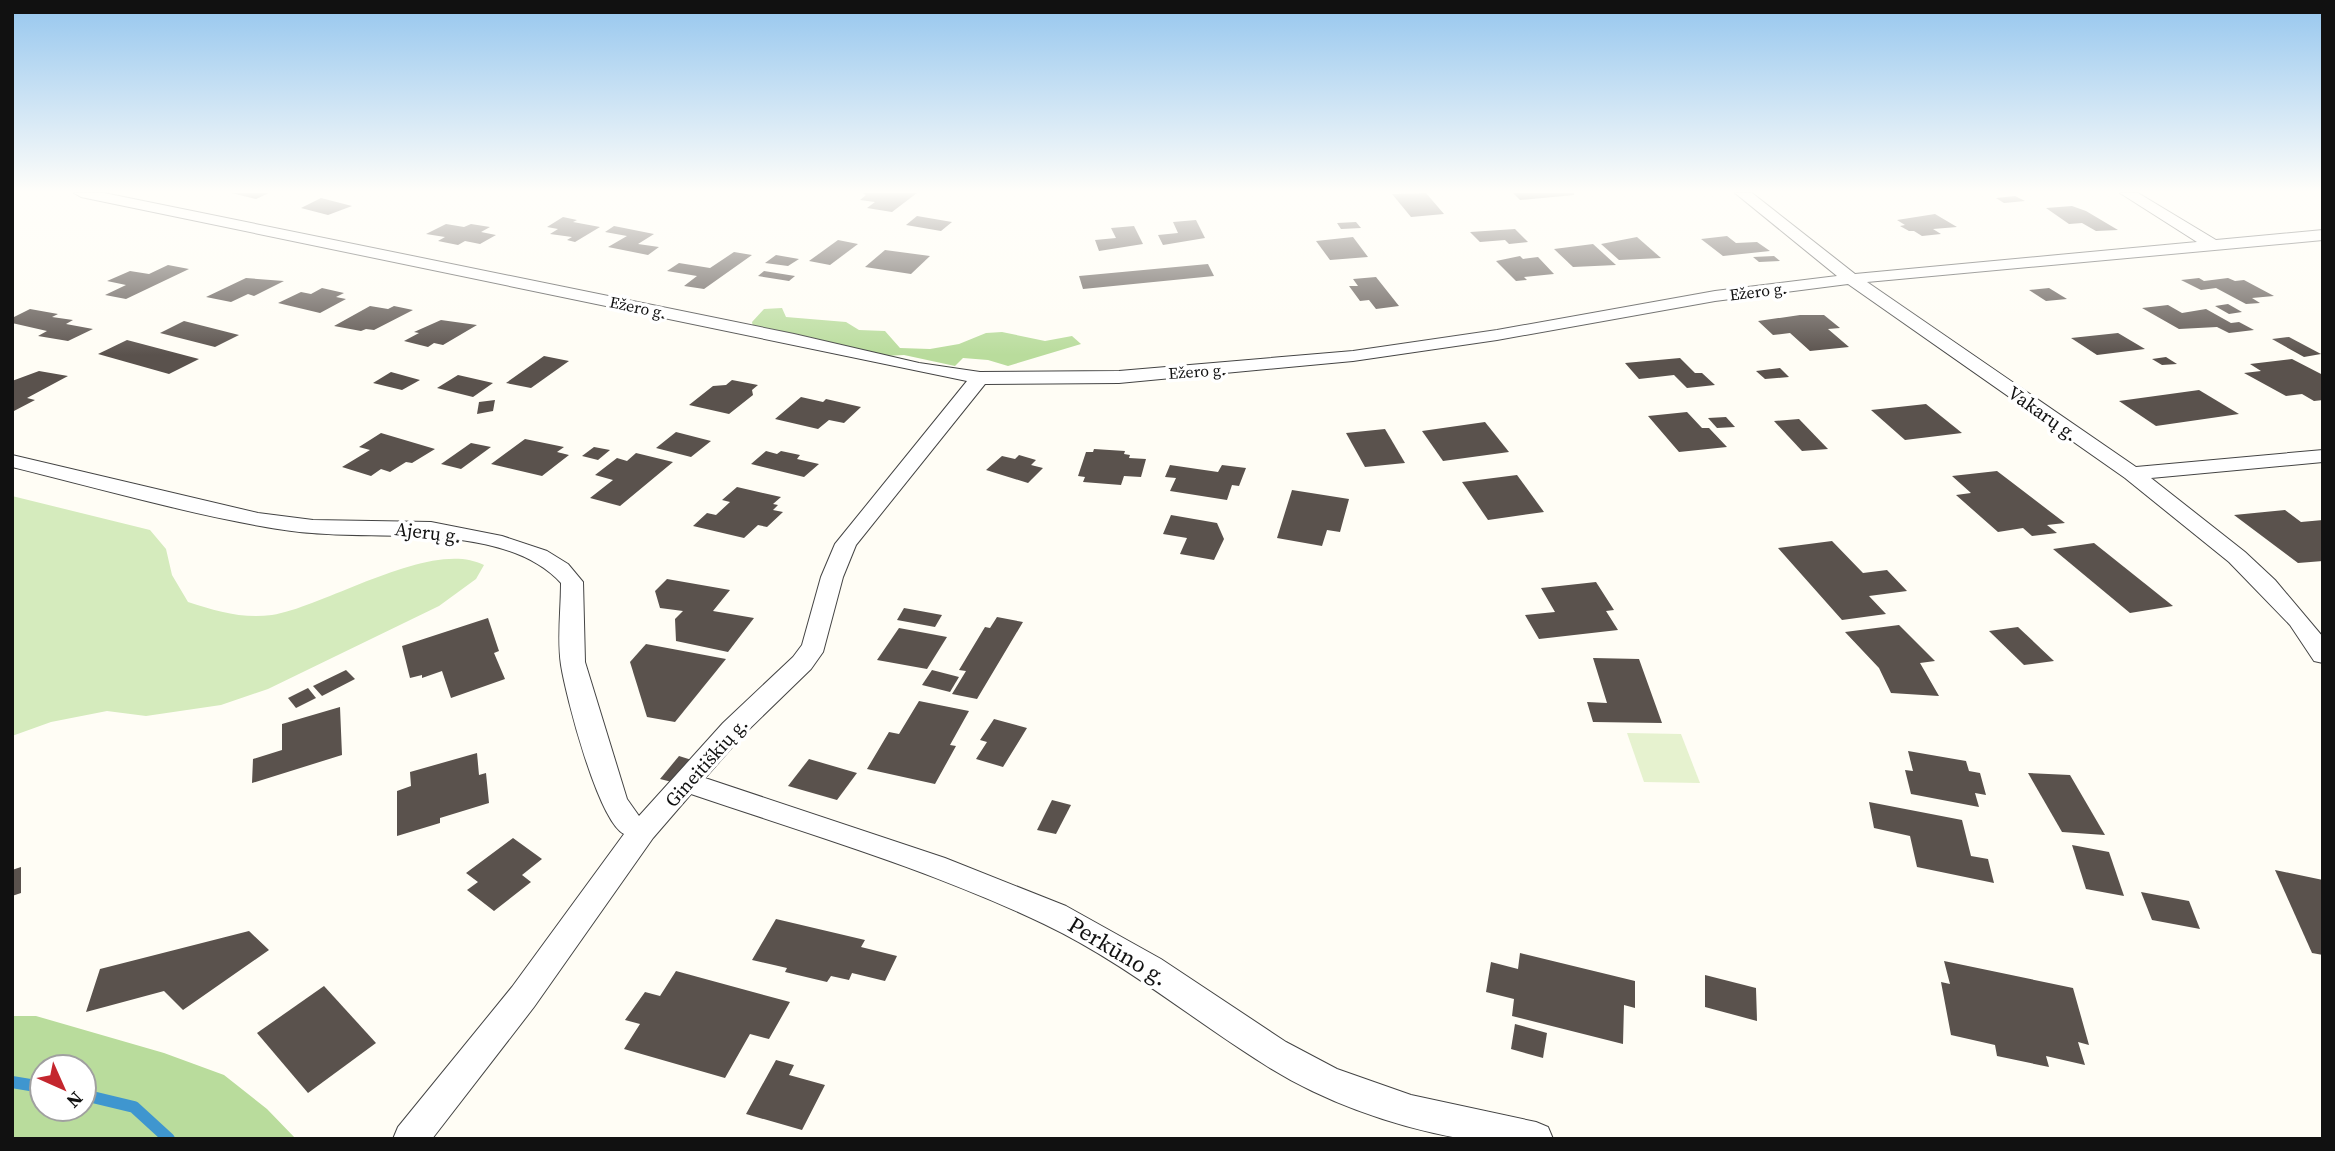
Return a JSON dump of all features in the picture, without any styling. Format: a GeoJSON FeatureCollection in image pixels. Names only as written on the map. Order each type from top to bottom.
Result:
{"type":"FeatureCollection","features":[{"type":"Feature","properties":{"kind":"street","name":"Ežero g."},"geometry":{"type":"LineString","coordinates":[[343,247],[794,339],[919,368],[980,378],[1119,377],[1353,356],[1485,337],[1715,296],[1851,279],[2195,247]]}},
{"type":"Feature","properties":{"kind":"street","name":"Vakarų g."},"geometry":{"type":"LineString","coordinates":[[1810,247],[1851,279],[2132,474],[2237,557],[2298,620],[2323,656]]}},
{"type":"Feature","properties":{"kind":"street","name":"Gineitiškių g."},"geometry":{"type":"LineString","coordinates":[[410,1139],[523,997],[643,830],[732,730],[802,663],[814,646],[832,577],[846,544],[980,378]]}},
{"type":"Feature","properties":{"kind":"street"},"geometry":{"type":"LineString","coordinates":[[2132,474],[2323,456]]}},
{"type":"Feature","properties":{"kind":"street","name":"Ajerų g."},"geometry":{"type":"LineString","coordinates":[[12,461],[257,519],[313,527],[431,529],[502,543],[539,556],[560,569],[572,582],[573,662],[581,696],[614,802],[628,823],[643,830]]}},
{"type":"Feature","properties":{"kind":"street","name":"Perkūno g."},"geometry":{"type":"LineString","coordinates":[[687,782],[935,866],[1055,915],[1150,969],[1274,1053],[1328,1082],[1411,1111],[1536,1139]]}},
{"type":"Feature","properties":{"kind":"green space"},"geometry":{"type":"Polygon","coordinates":[[[782,308],[786,317],[846,322],[859,330],[885,331],[900,348],[930,349],[959,344],[986,333],[1002,332],[1045,341],[1072,336],[1081,344],[1008,366],[988,360],[963,358],[955,366],[904,355],[883,356],[800,338],[777,330],[753,327],[752,322],[764,309],[782,308]]]}},
{"type":"Feature","properties":{"kind":"green space"},"geometry":{"type":"Polygon","coordinates":[[[12,496],[150,530],[166,549],[172,575],[188,602],[240,615],[272,615],[295,609],[380,576],[437,560],[462,559],[484,565],[476,579],[439,606],[268,689],[221,705],[146,716],[107,711],[51,722],[12,736],[12,496]]]}},
{"type":"Feature","properties":{"kind":"green space"},"geometry":{"type":"Polygon","coordinates":[[[1627,733],[1681,734],[1700,783],[1644,782],[1627,733]]]}},
{"type":"Feature","properties":{"kind":"green space"},"geometry":{"type":"Polygon","coordinates":[[[12,1016],[36,1016],[164,1053],[224,1075],[267,1109],[296,1139],[12,1139],[12,1016]]]}},
{"type":"Feature","properties":{"kind":"building"},"geometry":{"type":"Polygon","coordinates":[[[608,247],[657,247],[659,247],[648,255],[608,247]]]}},
{"type":"Feature","properties":{"kind":"building"},"geometry":{"type":"Polygon","coordinates":[[[829,247],[854,247],[830,265],[809,261],[829,247]]]}},
{"type":"Feature","properties":{"kind":"building"},"geometry":{"type":"Polygon","coordinates":[[[1097,247],[1126,247],[1099,251],[1097,247]]]}},
{"type":"Feature","properties":{"kind":"building"},"geometry":{"type":"Polygon","coordinates":[[[1320,247],[1360,247],[1368,257],[1330,260],[1320,247]]]}},
{"type":"Feature","properties":{"kind":"building"},"geometry":{"type":"Polygon","coordinates":[[[1596,247],[1616,265],[1573,267],[1554,249],[1596,247]]]}},
{"type":"Feature","properties":{"kind":"building"},"geometry":{"type":"Polygon","coordinates":[[[1604,247],[1648,247],[1661,258],[1619,260],[1604,247]]]}},
{"type":"Feature","properties":{"kind":"building"},"geometry":{"type":"Polygon","coordinates":[[[1711,247],[1764,247],[1770,251],[1723,256],[1711,247]]]}},
{"type":"Feature","properties":{"kind":"building"},"geometry":{"type":"Polygon","coordinates":[[[885,250],[930,256],[911,274],[865,267],[885,250]]]}},
{"type":"Feature","properties":{"kind":"building"},"geometry":{"type":"Polygon","coordinates":[[[734,252],[752,255],[704,289],[684,286],[697,276],[667,271],[679,263],[710,268],[734,252]]]}},
{"type":"Feature","properties":{"kind":"building"},"geometry":{"type":"Polygon","coordinates":[[[776,255],[799,259],[788,266],[765,263],[776,255]]]}},
{"type":"Feature","properties":{"kind":"building"},"geometry":{"type":"Polygon","coordinates":[[[1520,256],[1523,259],[1538,257],[1554,274],[1524,277],[1527,280],[1516,281],[1496,261],[1520,256]]]}},
{"type":"Feature","properties":{"kind":"building"},"geometry":{"type":"Polygon","coordinates":[[[1774,256],[1780,261],[1759,262],[1753,257],[1774,256]]]}},
{"type":"Feature","properties":{"kind":"building"},"geometry":{"type":"Polygon","coordinates":[[[1208,264],[1214,276],[1083,289],[1079,276],[1208,264]]]}},
{"type":"Feature","properties":{"kind":"building"},"geometry":{"type":"Polygon","coordinates":[[[168,265],[189,269],[126,299],[105,295],[126,285],[107,281],[130,271],[149,274],[168,265]]]}},
{"type":"Feature","properties":{"kind":"building"},"geometry":{"type":"Polygon","coordinates":[[[764,271],[795,276],[789,281],[758,276],[764,271]]]}},
{"type":"Feature","properties":{"kind":"building"},"geometry":{"type":"Polygon","coordinates":[[[1376,277],[1399,306],[1376,309],[1369,300],[1360,301],[1349,286],[1358,286],[1353,279],[1376,277]]]}},
{"type":"Feature","properties":{"kind":"building"},"geometry":{"type":"Polygon","coordinates":[[[246,278],[284,281],[254,296],[248,294],[231,302],[206,297],[246,278]]]}},
{"type":"Feature","properties":{"kind":"building"},"geometry":{"type":"Polygon","coordinates":[[[2199,278],[2204,281],[2228,278],[2235,281],[2244,280],[2274,296],[2252,298],[2260,303],[2246,304],[2216,288],[2201,290],[2181,280],[2199,278]]]}},
{"type":"Feature","properties":{"kind":"building"},"geometry":{"type":"Polygon","coordinates":[[[322,288],[344,293],[336,297],[346,299],[320,313],[278,303],[301,292],[311,294],[322,288]]]}},
{"type":"Feature","properties":{"kind":"building"},"geometry":{"type":"Polygon","coordinates":[[[2049,288],[2067,299],[2046,301],[2029,290],[2049,288]]]}},
{"type":"Feature","properties":{"kind":"building"},"geometry":{"type":"Polygon","coordinates":[[[2228,304],[2242,312],[2229,314],[2215,306],[2228,304]]]}},
{"type":"Feature","properties":{"kind":"building"},"geometry":{"type":"Polygon","coordinates":[[[2168,305],[2182,313],[2206,309],[2231,323],[2239,322],[2254,330],[2229,333],[2217,327],[2179,329],[2142,308],[2168,305]]]}},
{"type":"Feature","properties":{"kind":"building"},"geometry":{"type":"Polygon","coordinates":[[[370,306],[388,309],[394,306],[413,310],[374,330],[361,331],[334,326],[370,306]]]}},
{"type":"Feature","properties":{"kind":"building"},"geometry":{"type":"Polygon","coordinates":[[[30,309],[58,314],[52,317],[73,320],[66,324],[93,329],[68,341],[38,336],[47,331],[12,323],[12,318],[30,309]]]}},
{"type":"Feature","properties":{"kind":"building"},"geometry":{"type":"Polygon","coordinates":[[[1800,315],[1824,315],[1840,328],[1828,329],[1849,347],[1810,351],[1790,333],[1773,335],[1758,321],[1800,315]]]}},
{"type":"Feature","properties":{"kind":"building"},"geometry":{"type":"Polygon","coordinates":[[[441,320],[477,325],[443,345],[434,343],[428,347],[404,341],[419,333],[414,332],[441,320]]]}},
{"type":"Feature","properties":{"kind":"building"},"geometry":{"type":"Polygon","coordinates":[[[184,321],[239,335],[215,347],[160,333],[184,321]]]}},
{"type":"Feature","properties":{"kind":"building"},"geometry":{"type":"Polygon","coordinates":[[[2118,333],[2145,349],[2097,355],[2071,338],[2118,333]]]}},
{"type":"Feature","properties":{"kind":"building"},"geometry":{"type":"Polygon","coordinates":[[[2289,337],[2321,354],[2304,357],[2272,339],[2289,337]]]}},
{"type":"Feature","properties":{"kind":"building"},"geometry":{"type":"Polygon","coordinates":[[[127,340],[199,359],[169,374],[98,354],[127,340]]]}},
{"type":"Feature","properties":{"kind":"building"},"geometry":{"type":"Polygon","coordinates":[[[544,356],[569,361],[531,388],[506,383],[544,356]]]}},
{"type":"Feature","properties":{"kind":"building"},"geometry":{"type":"Polygon","coordinates":[[[2166,357],[2177,364],[2162,365],[2152,359],[2166,357]]]}},
{"type":"Feature","properties":{"kind":"building"},"geometry":{"type":"Polygon","coordinates":[[[1680,358],[1695,373],[1702,373],[1715,385],[1687,388],[1674,375],[1639,379],[1625,363],[1680,358]]]}},
{"type":"Feature","properties":{"kind":"building"},"geometry":{"type":"Polygon","coordinates":[[[2292,359],[2323,375],[2323,400],[2314,401],[2302,394],[2286,396],[2244,373],[2261,371],[2250,364],[2292,359]]]}},
{"type":"Feature","properties":{"kind":"building"},"geometry":{"type":"Polygon","coordinates":[[[1780,368],[1789,377],[1765,379],[1756,371],[1780,368]]]}},
{"type":"Feature","properties":{"kind":"building"},"geometry":{"type":"Polygon","coordinates":[[[39,371],[68,376],[27,398],[35,400],[12,412],[12,381],[39,371]]]}},
{"type":"Feature","properties":{"kind":"building"},"geometry":{"type":"Polygon","coordinates":[[[391,372],[420,380],[402,390],[373,383],[391,372]]]}},
{"type":"Feature","properties":{"kind":"building"},"geometry":{"type":"Polygon","coordinates":[[[458,375],[493,383],[473,397],[437,388],[458,375]]]}},
{"type":"Feature","properties":{"kind":"building"},"geometry":{"type":"Polygon","coordinates":[[[732,380],[758,385],[752,390],[753,395],[729,414],[689,405],[713,386],[726,385],[732,380]]]}},
{"type":"Feature","properties":{"kind":"building"},"geometry":{"type":"Polygon","coordinates":[[[2199,390],[2239,414],[2156,426],[2119,401],[2199,390]]]}},
{"type":"Feature","properties":{"kind":"building"},"geometry":{"type":"Polygon","coordinates":[[[801,397],[823,402],[826,399],[861,407],[844,423],[829,420],[818,429],[775,419],[801,397]]]}},
{"type":"Feature","properties":{"kind":"building"},"geometry":{"type":"Polygon","coordinates":[[[495,400],[493,411],[477,414],[479,402],[495,400]]]}},
{"type":"Feature","properties":{"kind":"building"},"geometry":{"type":"Polygon","coordinates":[[[1926,404],[1962,433],[1905,440],[1871,410],[1926,404]]]}},
{"type":"Feature","properties":{"kind":"building"},"geometry":{"type":"Polygon","coordinates":[[[1687,412],[1702,428],[1709,428],[1727,447],[1679,452],[1648,416],[1687,412]]]}},
{"type":"Feature","properties":{"kind":"building"},"geometry":{"type":"Polygon","coordinates":[[[1726,417],[1735,427],[1717,428],[1708,418],[1726,417]]]}},
{"type":"Feature","properties":{"kind":"building"},"geometry":{"type":"Polygon","coordinates":[[[1799,419],[1828,449],[1802,451],[1774,421],[1799,419]]]}},
{"type":"Feature","properties":{"kind":"building"},"geometry":{"type":"Polygon","coordinates":[[[1485,422],[1509,452],[1443,461],[1422,431],[1485,422]]]}},
{"type":"Feature","properties":{"kind":"building"},"geometry":{"type":"Polygon","coordinates":[[[1385,429],[1405,463],[1365,467],[1346,433],[1385,429]]]}},
{"type":"Feature","properties":{"kind":"building"},"geometry":{"type":"Polygon","coordinates":[[[676,432],[711,441],[691,457],[656,448],[676,432]]]}},
{"type":"Feature","properties":{"kind":"building"},"geometry":{"type":"Polygon","coordinates":[[[381,433],[435,449],[412,463],[406,462],[390,472],[381,469],[371,476],[342,467],[370,450],[359,447],[381,433]]]}},
{"type":"Feature","properties":{"kind":"building"},"geometry":{"type":"Polygon","coordinates":[[[525,439],[564,447],[557,452],[569,455],[542,476],[491,464],[525,439]]]}},
{"type":"Feature","properties":{"kind":"building"},"geometry":{"type":"Polygon","coordinates":[[[471,443],[491,447],[461,469],[441,464],[471,443]]]}},
{"type":"Feature","properties":{"kind":"building"},"geometry":{"type":"Polygon","coordinates":[[[594,447],[610,450],[598,460],[582,456],[594,447]]]}},
{"type":"Feature","properties":{"kind":"building"},"geometry":{"type":"Polygon","coordinates":[[[1094,449],[1125,451],[1124,454],[1130,455],[1129,458],[1146,459],[1141,477],[1124,476],[1121,485],[1083,482],[1085,477],[1078,476],[1086,452],[1093,452],[1094,449]]]}},
{"type":"Feature","properties":{"kind":"building"},"geometry":{"type":"Polygon","coordinates":[[[766,451],[800,455],[797,459],[819,464],[804,477],[751,464],[766,451]]]}},
{"type":"Feature","properties":{"kind":"building"},"geometry":{"type":"Polygon","coordinates":[[[636,453],[673,462],[620,506],[590,498],[613,480],[595,475],[617,458],[627,461],[636,453]]]}},
{"type":"Feature","properties":{"kind":"building"},"geometry":{"type":"Polygon","coordinates":[[[1019,455],[1036,460],[1031,465],[1043,468],[1028,483],[986,470],[1002,456],[1015,459],[1019,455]]]}},
{"type":"Feature","properties":{"kind":"building"},"geometry":{"type":"Polygon","coordinates":[[[1170,465],[1218,472],[1222,465],[1246,468],[1239,486],[1232,485],[1227,500],[1170,491],[1176,478],[1165,477],[1170,465]]]}},
{"type":"Feature","properties":{"kind":"building"},"geometry":{"type":"Polygon","coordinates":[[[1997,471],[2065,523],[2047,525],[2057,533],[2032,536],[2023,528],[1998,532],[1956,495],[1971,493],[1952,476],[1997,471]]]}},
{"type":"Feature","properties":{"kind":"building"},"geometry":{"type":"Polygon","coordinates":[[[1517,475],[1544,512],[1488,520],[1462,482],[1517,475]]]}},
{"type":"Feature","properties":{"kind":"building"},"geometry":{"type":"Polygon","coordinates":[[[737,487],[781,497],[773,504],[778,505],[773,510],[783,512],[767,527],[758,525],[744,538],[693,526],[707,513],[716,515],[730,502],[722,500],[737,487]]]}},
{"type":"Feature","properties":{"kind":"building"},"geometry":{"type":"Polygon","coordinates":[[[1292,490],[1349,499],[1340,532],[1327,530],[1322,546],[1277,538],[1292,490]]]}},
{"type":"Feature","properties":{"kind":"building"},"geometry":{"type":"Polygon","coordinates":[[[2285,510],[2301,522],[2323,520],[2323,561],[2298,563],[2234,515],[2285,510]]]}},
{"type":"Feature","properties":{"kind":"building"},"geometry":{"type":"Polygon","coordinates":[[[1171,515],[1217,523],[1224,539],[1214,560],[1180,554],[1187,538],[1163,534],[1171,515]]]}},
{"type":"Feature","properties":{"kind":"building"},"geometry":{"type":"Polygon","coordinates":[[[1832,541],[1863,573],[1887,570],[1907,591],[1869,596],[1886,614],[1842,620],[1778,548],[1832,541]]]}},
{"type":"Feature","properties":{"kind":"building"},"geometry":{"type":"Polygon","coordinates":[[[2094,543],[2173,606],[2130,613],[2053,549],[2094,543]]]}},
{"type":"Feature","properties":{"kind":"building"},"geometry":{"type":"Polygon","coordinates":[[[667,579],[730,590],[713,611],[754,618],[728,652],[676,641],[675,619],[683,611],[660,608],[655,591],[667,579]]]}},
{"type":"Feature","properties":{"kind":"building"},"geometry":{"type":"Polygon","coordinates":[[[1596,582],[1614,610],[1606,611],[1618,630],[1539,639],[1525,615],[1555,612],[1541,588],[1596,582]]]}},
{"type":"Feature","properties":{"kind":"building"},"geometry":{"type":"Polygon","coordinates":[[[904,608],[942,615],[935,627],[897,620],[904,608]]]}},
{"type":"Feature","properties":{"kind":"building"},"geometry":{"type":"Polygon","coordinates":[[[997,617],[1023,622],[977,699],[952,694],[966,671],[959,670],[985,627],[990,628],[997,617]]]}},
{"type":"Feature","properties":{"kind":"building"},"geometry":{"type":"Polygon","coordinates":[[[488,618],[499,651],[494,653],[505,679],[451,698],[442,671],[422,678],[422,675],[410,678],[402,646],[488,618]]]}},
{"type":"Feature","properties":{"kind":"building"},"geometry":{"type":"Polygon","coordinates":[[[1899,625],[1935,661],[1920,663],[1939,696],[1891,693],[1879,668],[1845,632],[1899,625]]]}},
{"type":"Feature","properties":{"kind":"building"},"geometry":{"type":"Polygon","coordinates":[[[2018,627],[2054,661],[2024,665],[1989,631],[2018,627]]]}},
{"type":"Feature","properties":{"kind":"building"},"geometry":{"type":"Polygon","coordinates":[[[899,628],[947,637],[927,669],[877,660],[899,628]]]}},
{"type":"Feature","properties":{"kind":"building"},"geometry":{"type":"Polygon","coordinates":[[[646,644],[726,659],[675,722],[647,717],[630,662],[646,644]]]}},
{"type":"Feature","properties":{"kind":"building"},"geometry":{"type":"Polygon","coordinates":[[[1593,658],[1639,659],[1662,723],[1593,722],[1587,702],[1607,703],[1593,658]]]}},
{"type":"Feature","properties":{"kind":"building"},"geometry":{"type":"Polygon","coordinates":[[[346,670],[355,679],[322,696],[313,686],[346,670]]]}},
{"type":"Feature","properties":{"kind":"building"},"geometry":{"type":"Polygon","coordinates":[[[932,670],[959,677],[950,692],[922,685],[932,670]]]}},
{"type":"Feature","properties":{"kind":"building"},"geometry":{"type":"Polygon","coordinates":[[[308,688],[316,698],[296,708],[288,698],[308,688]]]}},
{"type":"Feature","properties":{"kind":"building"},"geometry":{"type":"Polygon","coordinates":[[[919,701],[969,711],[950,745],[956,746],[935,784],[867,769],[889,732],[899,734],[919,701]]]}},
{"type":"Feature","properties":{"kind":"building"},"geometry":{"type":"Polygon","coordinates":[[[340,707],[342,755],[252,783],[253,759],[282,750],[282,724],[340,707]]]}},
{"type":"Feature","properties":{"kind":"building"},"geometry":{"type":"Polygon","coordinates":[[[994,719],[1027,728],[1003,767],[976,759],[987,742],[980,740],[994,719]]]}},
{"type":"Feature","properties":{"kind":"building"},"geometry":{"type":"Polygon","coordinates":[[[1908,751],[1966,761],[1969,771],[1980,773],[1986,795],[1975,793],[1979,807],[1911,794],[1905,770],[1913,771],[1908,751]]]}},
{"type":"Feature","properties":{"kind":"building"},"geometry":{"type":"Polygon","coordinates":[[[477,753],[479,775],[486,773],[489,803],[440,818],[440,823],[397,836],[397,791],[411,786],[410,772],[477,753]]]}},
{"type":"Feature","properties":{"kind":"building"},"geometry":{"type":"Polygon","coordinates":[[[679,756],[695,761],[676,783],[660,779],[679,756]]]}},
{"type":"Feature","properties":{"kind":"building"},"geometry":{"type":"Polygon","coordinates":[[[809,759],[857,773],[837,800],[788,786],[809,759]]]}},
{"type":"Feature","properties":{"kind":"building"},"geometry":{"type":"Polygon","coordinates":[[[2028,773],[2070,775],[2105,835],[2062,832],[2028,773]]]}},
{"type":"Feature","properties":{"kind":"building"},"geometry":{"type":"Polygon","coordinates":[[[1052,800],[1071,805],[1056,834],[1037,830],[1052,800]]]}},
{"type":"Feature","properties":{"kind":"building"},"geometry":{"type":"Polygon","coordinates":[[[1869,802],[1962,820],[1971,856],[1988,859],[1994,883],[1917,867],[1910,836],[1874,828],[1869,802]]]}},
{"type":"Feature","properties":{"kind":"building"},"geometry":{"type":"Polygon","coordinates":[[[513,838],[542,859],[522,875],[531,882],[494,911],[467,890],[478,882],[466,873],[513,838]]]}},
{"type":"Feature","properties":{"kind":"building"},"geometry":{"type":"Polygon","coordinates":[[[2072,845],[2109,852],[2124,896],[2086,889],[2072,845]]]}},
{"type":"Feature","properties":{"kind":"building"},"geometry":{"type":"Polygon","coordinates":[[[21,867],[21,893],[12,896],[12,870],[21,867]]]}},
{"type":"Feature","properties":{"kind":"building"},"geometry":{"type":"Polygon","coordinates":[[[2275,870],[2323,880],[2323,955],[2312,953],[2275,870]]]}},
{"type":"Feature","properties":{"kind":"building"},"geometry":{"type":"Polygon","coordinates":[[[2141,892],[2189,901],[2200,929],[2152,920],[2141,892]]]}},
{"type":"Feature","properties":{"kind":"building"},"geometry":{"type":"Polygon","coordinates":[[[776,919],[865,940],[861,947],[897,956],[885,981],[852,973],[849,980],[831,976],[827,982],[785,972],[787,968],[752,960],[776,919]]]}},
{"type":"Feature","properties":{"kind":"building"},"geometry":{"type":"Polygon","coordinates":[[[249,931],[269,950],[183,1010],[164,991],[86,1012],[100,969],[249,931]]]}},
{"type":"Feature","properties":{"kind":"building"},"geometry":{"type":"Polygon","coordinates":[[[1520,953],[1635,981],[1635,1008],[1624,1005],[1623,1044],[1512,1016],[1514,999],[1486,992],[1491,962],[1518,969],[1520,953]]]}},
{"type":"Feature","properties":{"kind":"building"},"geometry":{"type":"Polygon","coordinates":[[[1944,961],[2073,988],[2089,1045],[2078,1042],[2085,1065],[2046,1056],[2049,1067],[1997,1056],[1995,1045],[1951,1035],[1941,982],[1950,984],[1944,961]]]}},
{"type":"Feature","properties":{"kind":"building"},"geometry":{"type":"Polygon","coordinates":[[[676,971],[790,1002],[769,1039],[750,1034],[725,1078],[624,1049],[640,1024],[625,1020],[645,992],[660,996],[676,971]]]}},
{"type":"Feature","properties":{"kind":"building"},"geometry":{"type":"Polygon","coordinates":[[[1705,975],[1756,988],[1757,1021],[1705,1007],[1705,975]]]}},
{"type":"Feature","properties":{"kind":"building"},"geometry":{"type":"Polygon","coordinates":[[[324,986],[376,1043],[308,1093],[257,1033],[324,986]]]}},
{"type":"Feature","properties":{"kind":"building"},"geometry":{"type":"Polygon","coordinates":[[[1515,1024],[1547,1033],[1543,1058],[1511,1049],[1515,1024]]]}},
{"type":"Feature","properties":{"kind":"building"},"geometry":{"type":"Polygon","coordinates":[[[776,1060],[794,1065],[789,1075],[825,1085],[802,1130],[746,1114],[776,1060]]]}},
{"type":"Feature","properties":{"kind":"waterway"},"geometry":{"type":"LineString","coordinates":[[12,1082],[28,1085]]}},
{"type":"Feature","properties":{"kind":"waterway"},"geometry":{"type":"LineString","coordinates":[[98,1098],[134,1107],[169,1139]]}}]}
